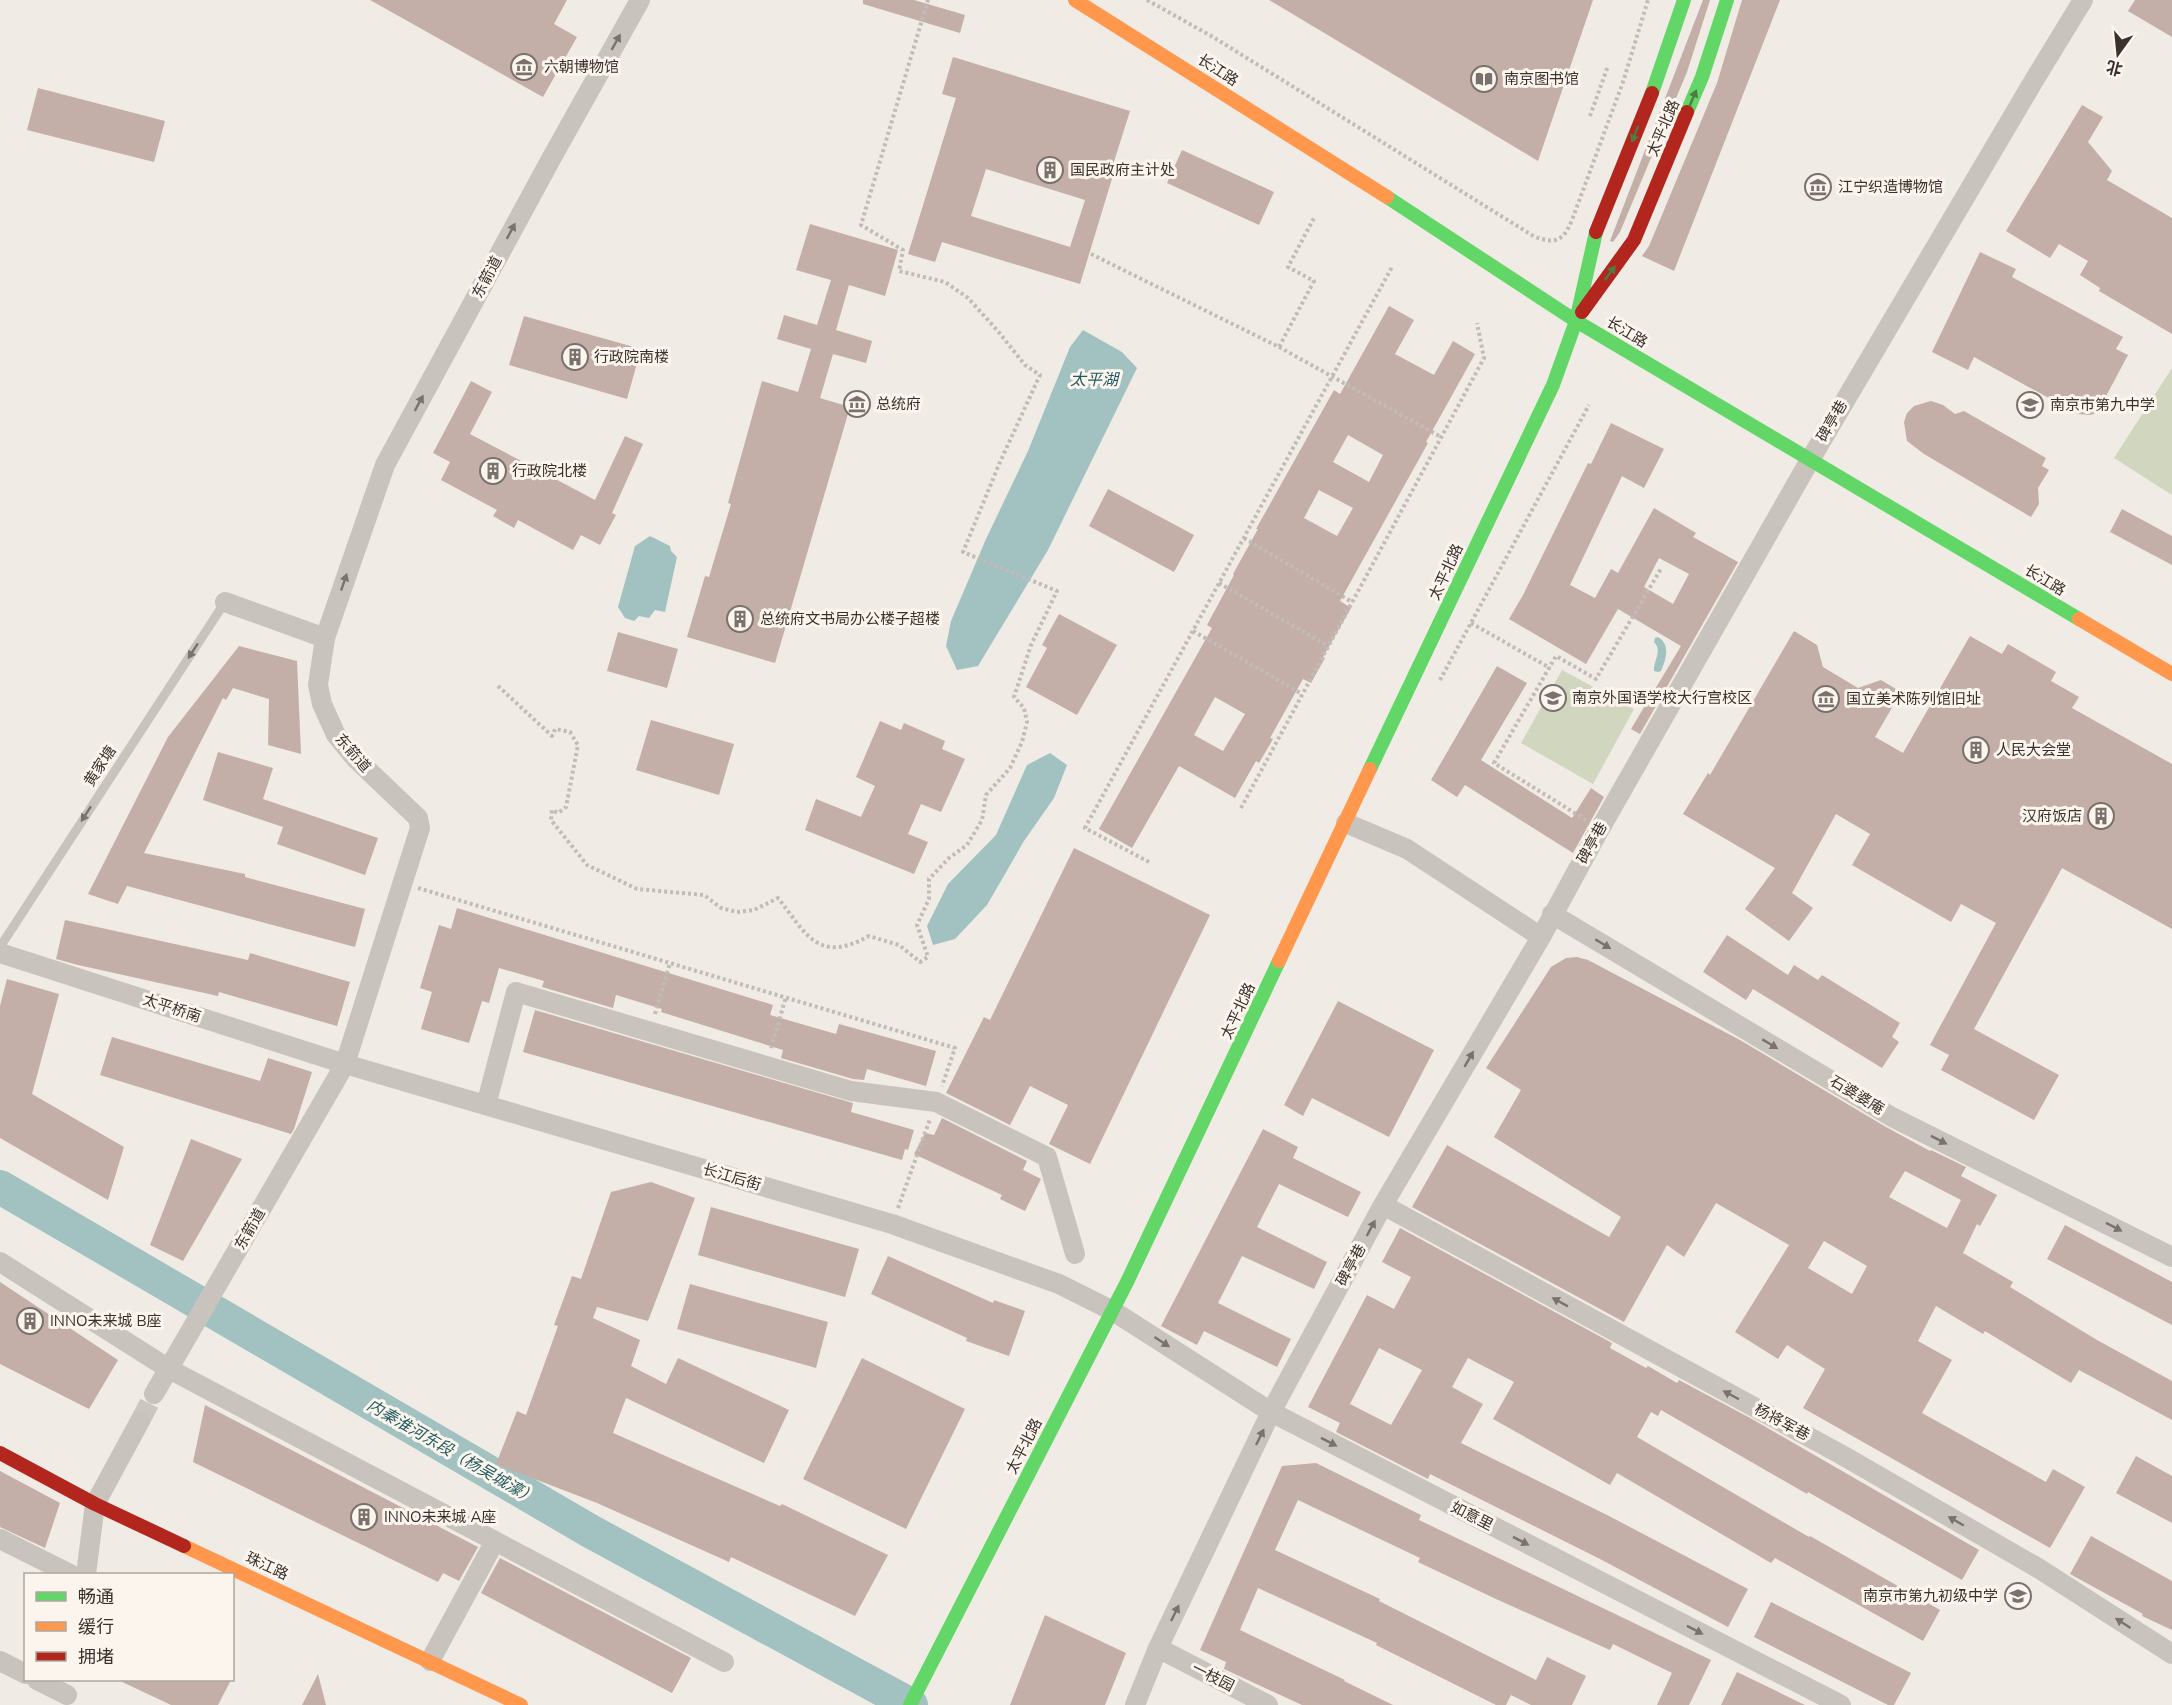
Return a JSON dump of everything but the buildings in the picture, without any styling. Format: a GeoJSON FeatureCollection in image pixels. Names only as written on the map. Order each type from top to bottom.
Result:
{"type":"FeatureCollection","features":[{"type":"Feature","properties":{"kind":"main road","name":"长江路"},"geometry":{"type":"LineString","coordinates":[[1075,0],[1375,189],[1576,321],[2172,674]]}},
{"type":"Feature","properties":{"kind":"main road","name":"太平北路"},"geometry":{"type":"LineString","coordinates":[[910,1705],[1113,1311],[1553,385],[1576,321],[1593,238],[1660,72],[1684,0]]}},
{"type":"Feature","properties":{"kind":"main road","name":"太平北路"},"geometry":{"type":"LineString","coordinates":[[1576,321],[1634,240],[1702,77],[1726,0]]}},
{"type":"Feature","properties":{"kind":"main road","name":"珠江路"},"geometry":{"type":"LineString","coordinates":[[0,1453],[95,1504],[430,1660],[521,1705]]}},
{"type":"Feature","properties":{"kind":"street","name":"东箭道"},"geometry":{"type":"LineString","coordinates":[[154,1395],[345,1064],[420,828],[418,818],[355,758],[336,735],[322,705],[318,685],[325,638],[385,465],[640,0]]}},
{"type":"Feature","properties":{"kind":"street","name":"碑亭巷"},"geometry":{"type":"LineString","coordinates":[[1135,1705],[1158,1648],[1272,1413],[1383,1205],[1541,937],[1810,460],[2083,0]]}},
{"type":"Feature","properties":{"kind":"street"},"geometry":{"type":"LineString","coordinates":[[225,602],[325,638]]}},
{"type":"Feature","properties":{"kind":"street"},"geometry":{"type":"LineString","coordinates":[[1346,823],[1407,849],[1541,937]]}},
{"type":"Feature","properties":{"kind":"street","name":"石婆婆庵"},"geometry":{"type":"LineString","coordinates":[[1552,914],[1892,1117],[2172,1257]]}},
{"type":"Feature","properties":{"kind":"street","name":"太平桥南"},"geometry":{"type":"LineString","coordinates":[[0,953],[345,1064]]}},
{"type":"Feature","properties":{"kind":"street"},"geometry":{"type":"LineString","coordinates":[[486,1105],[516,992],[851,1091],[936,1102],[1047,1157],[1075,1254]]}},
{"type":"Feature","properties":{"kind":"street","name":"长江后街"},"geometry":{"type":"LineString","coordinates":[[345,1064],[892,1224],[1059,1284],[1113,1311]]}},
{"type":"Feature","properties":{"kind":"street","name":"杨将军巷"},"geometry":{"type":"LineString","coordinates":[[1383,1205],[1852,1461],[2038,1568],[2172,1654]]}},
{"type":"Feature","properties":{"kind":"street"},"geometry":{"type":"LineString","coordinates":[[0,1262],[169,1369],[724,1662]]}},
{"type":"Feature","properties":{"kind":"street","name":"如意里"},"geometry":{"type":"LineString","coordinates":[[1113,1311],[1272,1413],[1841,1705]]}},
{"type":"Feature","properties":{"kind":"street"},"geometry":{"type":"LineString","coordinates":[[86,1573],[95,1504],[140,1421]]}},
{"type":"Feature","properties":{"kind":"street"},"geometry":{"type":"LineString","coordinates":[[0,1539],[66,1573]]}},
{"type":"Feature","properties":{"kind":"street"},"geometry":{"type":"LineString","coordinates":[[430,1660],[495,1540]]}},
{"type":"Feature","properties":{"kind":"street","name":"一枝园"},"geometry":{"type":"LineString","coordinates":[[1158,1648],[1268,1705]]}},
{"type":"Feature","properties":{"kind":"street"},"geometry":{"type":"LineString","coordinates":[[0,1661],[24,1673]]}},
{"type":"Feature","properties":{"kind":"street"},"geometry":{"type":"LineString","coordinates":[[39,1681],[68,1693]]}},
{"type":"Feature","properties":{"kind":"lane","name":"黄家塘"},"geometry":{"type":"LineString","coordinates":[[0,947],[225,602]]}},
{"type":"Feature","properties":{"kind":"path"},"geometry":{"type":"LineString","coordinates":[[498,686],[552,736],[555,729],[570,732],[578,745],[566,807],[558,813],[552,810],[550,820],[587,865],[637,889],[704,895],[721,908],[737,912],[754,910],[778,898],[811,939],[830,948],[852,945],[869,936],[899,945],[920,962],[928,957],[917,925],[929,899],[929,879],[949,858],[967,845],[982,820],[986,795],[1010,768],[1023,742],[1028,722],[1024,708],[1014,697],[1031,645],[1057,591],[963,552],[995,472],[1040,375],[1025,365],[998,330],[968,298],[945,282],[899,271],[903,250],[861,225],[928,0]]}},
{"type":"Feature","properties":{"kind":"path"},"geometry":{"type":"LineString","coordinates":[[1147,0],[1213,37],[1535,237],[1548,241],[1560,239],[1566,234],[1572,220],[1623,82],[1648,0]]}},
{"type":"Feature","properties":{"kind":"path"},"geometry":{"type":"LineString","coordinates":[[1590,116],[1608,66]]}},
{"type":"Feature","properties":{"kind":"path"},"geometry":{"type":"LineString","coordinates":[[1279,347],[1314,281],[1288,267],[1315,216]]}},
{"type":"Feature","properties":{"kind":"path"},"geometry":{"type":"LineString","coordinates":[[1091,254],[1279,347],[1441,437]]}},
{"type":"Feature","properties":{"kind":"path"},"geometry":{"type":"LineString","coordinates":[[1149,862],[1085,828],[1392,267]]}},
{"type":"Feature","properties":{"kind":"path"},"geometry":{"type":"LineString","coordinates":[[1241,808],[1484,358],[1477,322]]}},
{"type":"Feature","properties":{"kind":"path"},"geometry":{"type":"LineString","coordinates":[[1437,686],[1589,405]]}},
{"type":"Feature","properties":{"kind":"path"},"geometry":{"type":"LineString","coordinates":[[1244,538],[1352,602]]}},
{"type":"Feature","properties":{"kind":"path"},"geometry":{"type":"LineString","coordinates":[[1594,825],[1494,763],[1556,656],[1596,679],[1662,567]]}},
{"type":"Feature","properties":{"kind":"path"},"geometry":{"type":"LineString","coordinates":[[1219,583],[1328,646]]}},
{"type":"Feature","properties":{"kind":"path"},"geometry":{"type":"LineString","coordinates":[[1471,622],[1550,668]]}},
{"type":"Feature","properties":{"kind":"path"},"geometry":{"type":"LineString","coordinates":[[1192,631],[1302,694]]}},
{"type":"Feature","properties":{"kind":"path"},"geometry":{"type":"LineString","coordinates":[[403,884],[956,1048],[892,1224]]}},
{"type":"Feature","properties":{"kind":"path"},"geometry":{"type":"LineString","coordinates":[[650,1031],[670,963]]}},
{"type":"Feature","properties":{"kind":"path"},"geometry":{"type":"LineString","coordinates":[[766,1066],[786,997]]}},
{"type":"Feature","properties":{"kind":"green space"},"geometry":{"type":"Polygon","coordinates":[[[2172,368],[2172,495],[2114,458],[2172,368]]]}},
{"type":"Feature","properties":{"kind":"green space"},"geometry":{"type":"Polygon","coordinates":[[[1562,670],[1634,709],[1593,784],[1521,743],[1562,670]]]}},
{"type":"Feature","properties":{"kind":"water","name":"太平湖"},"geometry":{"type":"Polygon","coordinates":[[[1083,330],[1122,352],[1137,368],[1048,550],[978,666],[957,670],[946,646],[951,621],[986,539],[1028,451],[1070,347],[1083,330]]]}},
{"type":"Feature","properties":{"kind":"water"},"geometry":{"type":"Polygon","coordinates":[[[650,536],[670,546],[671,551],[677,557],[665,612],[655,610],[649,618],[639,616],[634,621],[625,618],[618,607],[635,546],[650,536]]]}},
{"type":"Feature","properties":{"kind":"water"},"geometry":{"type":"Polygon","coordinates":[[[1658,637],[1665,644],[1666,653],[1661,671],[1658,672],[1654,671],[1658,649],[1654,642],[1658,637]]]}},
{"type":"Feature","properties":{"kind":"water"},"geometry":{"type":"Polygon","coordinates":[[[1050,753],[1067,765],[1054,798],[1024,841],[987,905],[955,939],[933,945],[927,926],[948,884],[996,835],[1027,765],[1050,753]]]}},
{"type":"Feature","properties":{"kind":"waterway","name":"内秦淮河东段（杨吴城濠）"},"geometry":{"type":"LineString","coordinates":[[0,1187],[590,1531],[911,1705]]}},
{"type":"Feature","properties":{"kind":"tunnel"},"geometry":{"type":"LineString","coordinates":[[140,1421],[154,1394]]}},
{"type":"Feature","properties":{"kind":"traffic: fast"},"geometry":{"type":"LineString","coordinates":[[1652,93],[1684,0]]}},
{"type":"Feature","properties":{"kind":"traffic: fast"},"geometry":{"type":"LineString","coordinates":[[1687,112],[1702,77],[1727,0]]}},
{"type":"Feature","properties":{"kind":"traffic: fast"},"geometry":{"type":"LineString","coordinates":[[1387,197],[1576,321],[2079,619]]}},
{"type":"Feature","properties":{"kind":"traffic: fast"},"geometry":{"type":"LineString","coordinates":[[1370,769],[1553,385],[1576,321],[1596,232]]}},
{"type":"Feature","properties":{"kind":"traffic: fast"},"geometry":{"type":"LineString","coordinates":[[910,1705],[1127,1282],[1279,961]]}},
{"type":"Feature","properties":{"kind":"traffic: slow"},"geometry":{"type":"LineString","coordinates":[[1075,0],[1387,197]]}},
{"type":"Feature","properties":{"kind":"traffic: slow"},"geometry":{"type":"LineString","coordinates":[[2079,619],[2172,674]]}},
{"type":"Feature","properties":{"kind":"traffic: slow"},"geometry":{"type":"LineString","coordinates":[[1279,961],[1370,769]]}},
{"type":"Feature","properties":{"kind":"traffic: slow"},"geometry":{"type":"LineString","coordinates":[[184,1546],[521,1705]]}},
{"type":"Feature","properties":{"kind":"traffic: jam"},"geometry":{"type":"LineString","coordinates":[[1596,232],[1652,93]]}},
{"type":"Feature","properties":{"kind":"traffic: jam"},"geometry":{"type":"LineString","coordinates":[[1582,312],[1634,240],[1687,112]]}},
{"type":"Feature","properties":{"kind":"traffic: jam"},"geometry":{"type":"LineString","coordinates":[[0,1453],[95,1504],[184,1546]]}},
{"type":"Feature","properties":{"kind":"place","name":"六朝博物馆"},"geometry":{"type":"Point","coordinates":[524,67]}},
{"type":"Feature","properties":{"kind":"place","name":"南京图书馆"},"geometry":{"type":"Point","coordinates":[1484,79]}},
{"type":"Feature","properties":{"kind":"place","name":"国民政府主计处"},"geometry":{"type":"Point","coordinates":[1050,170]}},
{"type":"Feature","properties":{"kind":"place","name":"江宁织造博物馆"},"geometry":{"type":"Point","coordinates":[1818,187]}},
{"type":"Feature","properties":{"kind":"place","name":"行政院南楼"},"geometry":{"type":"Point","coordinates":[575,357]}},
{"type":"Feature","properties":{"kind":"place","name":"总统府"},"geometry":{"type":"Point","coordinates":[857,404]}},
{"type":"Feature","properties":{"kind":"place","name":"南京市第九中学"},"geometry":{"type":"Point","coordinates":[2030,405]}},
{"type":"Feature","properties":{"kind":"place","name":"行政院北楼"},"geometry":{"type":"Point","coordinates":[493,471]}},
{"type":"Feature","properties":{"kind":"place","name":"总统府文书局办公楼子超楼"},"geometry":{"type":"Point","coordinates":[740,619]}},
{"type":"Feature","properties":{"kind":"place","name":"南京外国语学校大行宫校区"},"geometry":{"type":"Point","coordinates":[1553,698]}},
{"type":"Feature","properties":{"kind":"place","name":"国立美术陈列馆旧址"},"geometry":{"type":"Point","coordinates":[1826,699]}},
{"type":"Feature","properties":{"kind":"place","name":"人民大会堂"},"geometry":{"type":"Point","coordinates":[1976,750]}},
{"type":"Feature","properties":{"kind":"place","name":"汉府饭店"},"geometry":{"type":"Point","coordinates":[2101,816]}},
{"type":"Feature","properties":{"kind":"place","name":"INNO未来城 B座"},"geometry":{"type":"Point","coordinates":[30,1321]}},
{"type":"Feature","properties":{"kind":"place","name":"INNO未来城 A座"},"geometry":{"type":"Point","coordinates":[364,1517]}},
{"type":"Feature","properties":{"kind":"place","name":"南京市第九初级中学"},"geometry":{"type":"Point","coordinates":[2018,1596]}}]}
